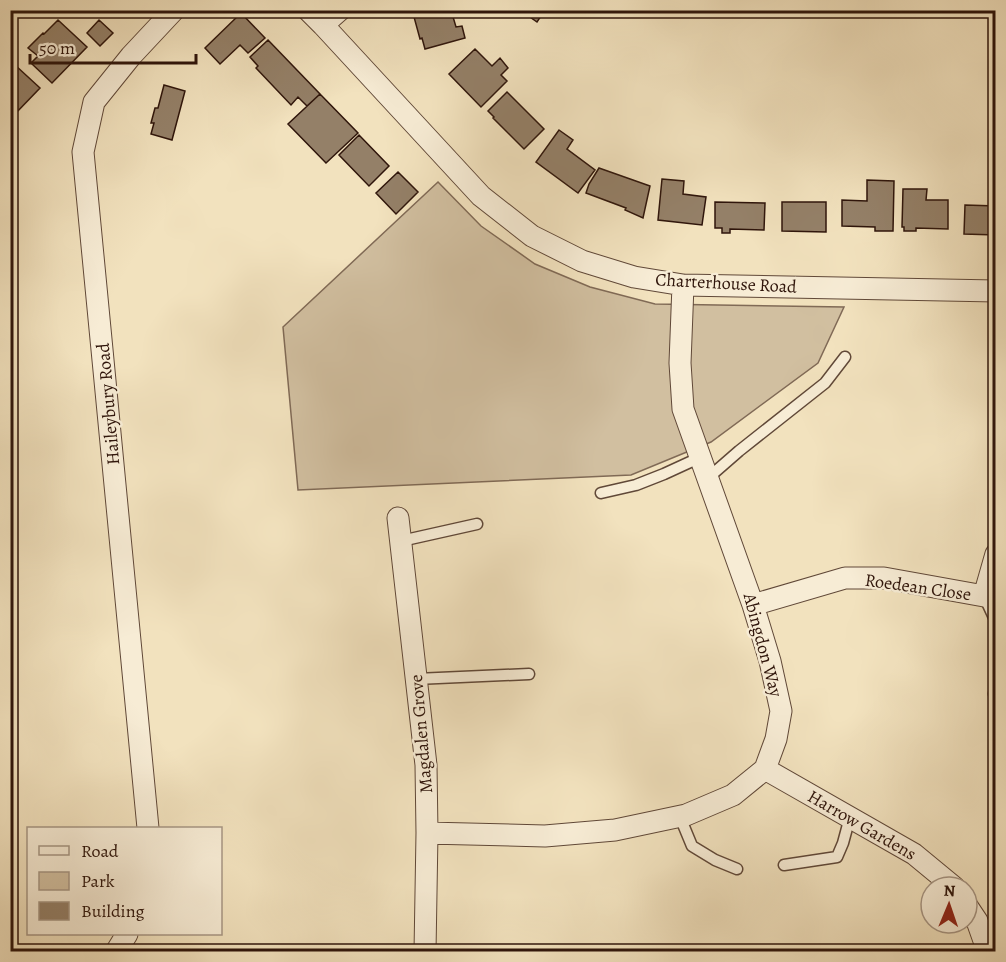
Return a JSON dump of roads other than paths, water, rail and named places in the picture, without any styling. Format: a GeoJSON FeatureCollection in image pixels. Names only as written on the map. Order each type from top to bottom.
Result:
{"type":"FeatureCollection","features":[{"type":"Feature","properties":{"kind":"street","name":"Haileybury Road"},"geometry":{"type":"LineString","coordinates":[[148,827],[83,152],[94,102],[131,56],[174,10]]}},
{"type":"Feature","properties":{"kind":"street"},"geometry":{"type":"LineString","coordinates":[[315,18],[340,10]]}},
{"type":"Feature","properties":{"kind":"street","name":"Charterhouse Road"},"geometry":{"type":"LineString","coordinates":[[315,18],[481,196],[532,236],[582,261],[634,277],[683,285],[996,291]]}},
{"type":"Feature","properties":{"kind":"street","name":"Abingdon Way"},"geometry":{"type":"LineString","coordinates":[[683,285],[680,363],[683,408],[753,604],[771,662],[781,711],[776,739],[765,769]]}},
{"type":"Feature","properties":{"kind":"street","name":"Magdalen Grove"},"geometry":{"type":"LineString","coordinates":[[398,518],[426,765],[425,951]]}},
{"type":"Feature","properties":{"kind":"street","name":"Roedean Close"},"geometry":{"type":"LineString","coordinates":[[753,604],[845,578],[884,578],[984,596],[994,561]]}},
{"type":"Feature","properties":{"kind":"street"},"geometry":{"type":"LineString","coordinates":[[427,833],[545,836],[615,830],[680,817],[733,795],[765,769]]}},
{"type":"Feature","properties":{"kind":"street","name":"Harrow Gardens"},"geometry":{"type":"LineString","coordinates":[[765,769],[914,854],[939,875]]}},
{"type":"Feature","properties":{"kind":"street"},"geometry":{"type":"LineString","coordinates":[[979,926],[988,951]]}},
{"type":"Feature","properties":{"kind":"street"},"geometry":{"type":"LineString","coordinates":[[116,951],[126,935]]}},
{"type":"Feature","properties":{"kind":"lane"},"geometry":{"type":"LineString","coordinates":[[708,478],[825,383],[845,357]]}},
{"type":"Feature","properties":{"kind":"lane"},"geometry":{"type":"LineString","coordinates":[[601,493],[636,485],[701,457]]}},
{"type":"Feature","properties":{"kind":"lane"},"geometry":{"type":"LineString","coordinates":[[401,541],[477,524]]}},
{"type":"Feature","properties":{"kind":"lane"},"geometry":{"type":"LineString","coordinates":[[984,596],[996,622]]}},
{"type":"Feature","properties":{"kind":"lane"},"geometry":{"type":"LineString","coordinates":[[416,679],[529,674]]}},
{"type":"Feature","properties":{"kind":"lane"},"geometry":{"type":"LineString","coordinates":[[994,694],[996,682]]}},
{"type":"Feature","properties":{"kind":"lane"},"geometry":{"type":"LineString","coordinates":[[680,817],[692,846],[715,860],[737,869]]}},
{"type":"Feature","properties":{"kind":"lane"},"geometry":{"type":"LineString","coordinates":[[784,865],[837,857],[850,818]]}}]}
